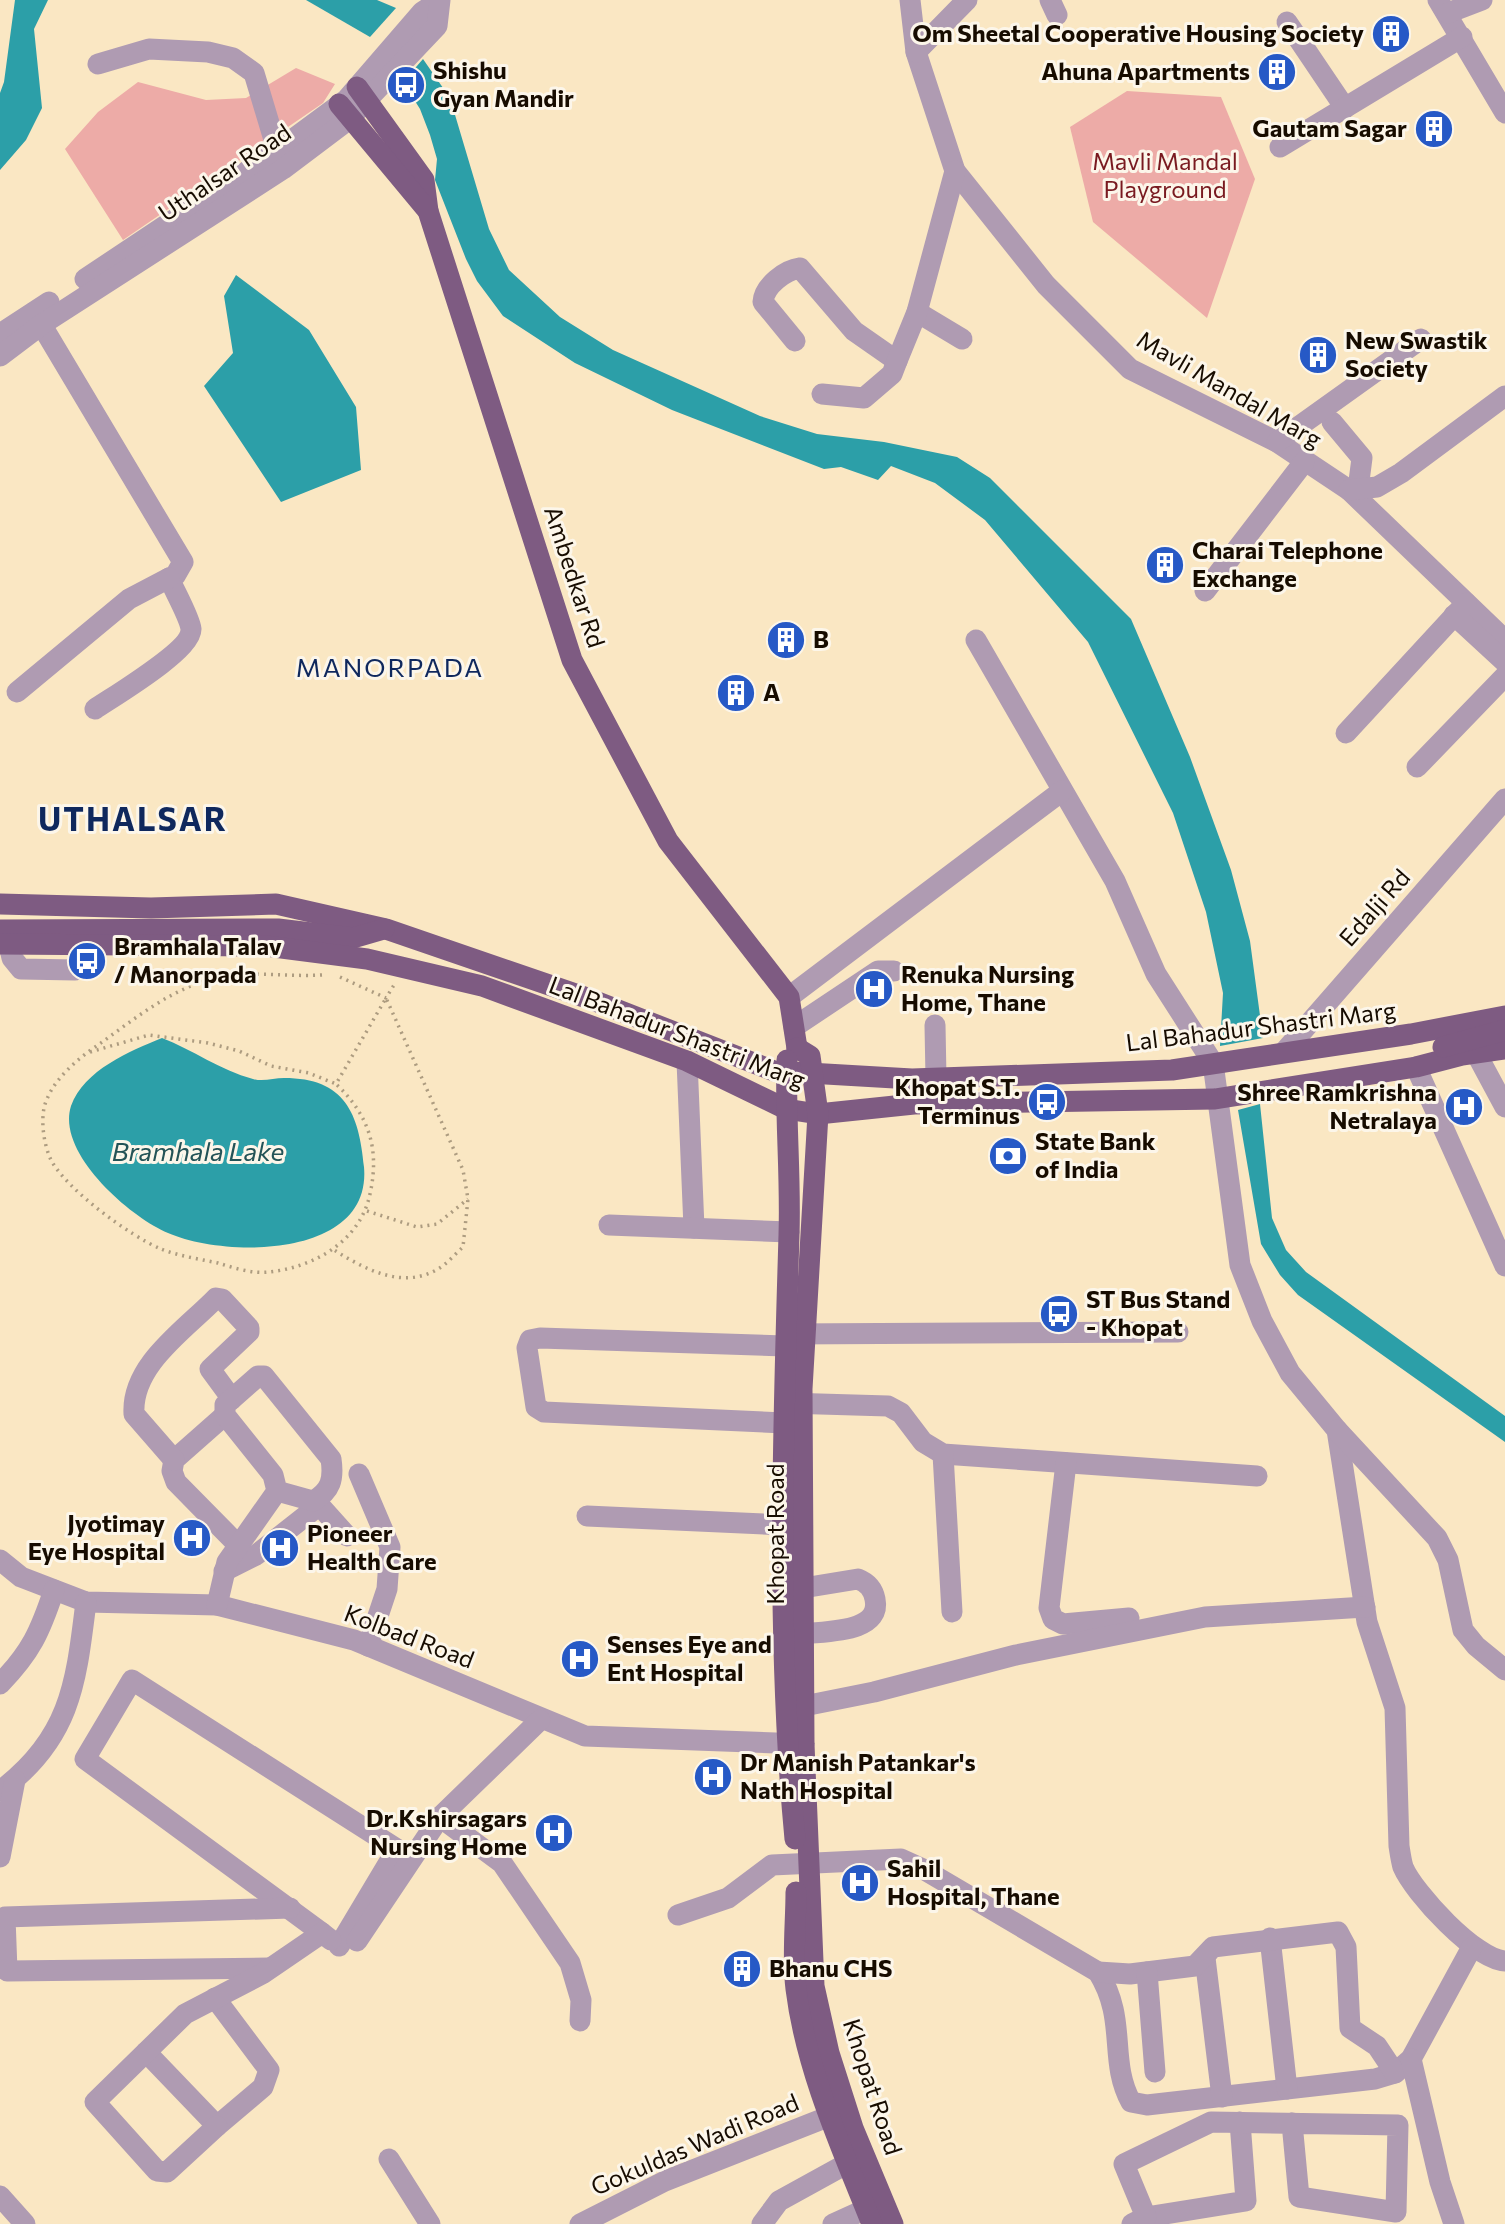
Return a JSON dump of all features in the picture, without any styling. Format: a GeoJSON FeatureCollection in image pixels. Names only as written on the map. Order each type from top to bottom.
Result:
{"type":"FeatureCollection","features":[{"type":"Feature","properties":{"kind":"main road"},"geometry":{"type":"LineString","coordinates":[[362,93],[424,180],[428,211]]}},
{"type":"Feature","properties":{"kind":"main road","name":"Ambedkar Rd"},"geometry":{"type":"LineString","coordinates":[[344,111],[428,211],[572,660],[668,841],[789,998],[795,1037]]}},
{"type":"Feature","properties":{"kind":"main road","name":"Lal Bahadur Shastri Marg"},"geometry":{"type":"LineString","coordinates":[[0,904],[151,908],[276,905],[386,929],[590,999],[774,1070],[786,1071],[936,1078],[1172,1070],[1411,1034],[1505,1016]]}},
{"type":"Feature","properties":{"kind":"main road"},"geometry":{"type":"LineString","coordinates":[[3,940],[278,929],[353,938],[386,929]]}},
{"type":"Feature","properties":{"kind":"main road"},"geometry":{"type":"LineString","coordinates":[[353,938],[394,966]]}},
{"type":"Feature","properties":{"kind":"main road","name":"Lal Bahadur Shastri Marg"},"geometry":{"type":"LineString","coordinates":[[3,940],[90,946],[266,946],[394,966],[482,986],[687,1061],[786,1109],[818,1114],[914,1104],[1215,1099],[1416,1068],[1476,1053],[1505,1049]]}},
{"type":"Feature","properties":{"kind":"main road"},"geometry":{"type":"LineString","coordinates":[[1416,1068],[1446,1045],[1505,1030]]}},
{"type":"Feature","properties":{"kind":"main road"},"geometry":{"type":"LineString","coordinates":[[1411,1034],[1446,1045]]}},
{"type":"Feature","properties":{"kind":"main road"},"geometry":{"type":"LineString","coordinates":[[786,1071],[787,1058],[795,1037]]}},
{"type":"Feature","properties":{"kind":"main road","name":"Khopat Road"},"geometry":{"type":"LineString","coordinates":[[791,1338],[818,1114],[810,1056],[795,1037]]}},
{"type":"Feature","properties":{"kind":"main road","name":"Khopat Road"},"geometry":{"type":"LineString","coordinates":[[786,1071],[791,1338],[784,1525],[802,1863],[814,1986],[829,2053],[853,2128],[894,2224]]}},
{"type":"Feature","properties":{"kind":"main road","name":"Khopat Road"},"geometry":{"type":"LineString","coordinates":[[790,1410],[803,1588],[804,1706],[795,1744]]}},
{"type":"Feature","properties":{"kind":"main road","name":"Khopat Road"},"geometry":{"type":"LineString","coordinates":[[802,1863],[796,1988],[812,2058],[830,2116],[869,2217]]}},
{"type":"Feature","properties":{"kind":"street","name":"Uthalsar Road"},"geometry":{"type":"LineString","coordinates":[[0,356],[37,319],[280,160],[344,111],[362,93],[422,12],[439,0]]}},
{"type":"Feature","properties":{"kind":"street","name":"Mavli Mandal Marg"},"geometry":{"type":"LineString","coordinates":[[910,0],[916,52],[955,171],[1046,285],[1130,369],[1277,442],[1304,462],[1353,489],[1460,609],[1505,640]]}},
{"type":"Feature","properties":{"kind":"street"},"geometry":{"type":"LineString","coordinates":[[916,52],[967,0]]}},
{"type":"Feature","properties":{"kind":"street"},"geometry":{"type":"LineString","coordinates":[[1482,0],[1443,7],[1505,113]]}},
{"type":"Feature","properties":{"kind":"street"},"geometry":{"type":"LineString","coordinates":[[1287,22],[1345,108]]}},
{"type":"Feature","properties":{"kind":"street"},"geometry":{"type":"LineString","coordinates":[[1280,147],[1461,37]]}},
{"type":"Feature","properties":{"kind":"street"},"geometry":{"type":"LineString","coordinates":[[97,64],[149,49],[208,52],[233,58],[254,73],[280,160]]}},
{"type":"Feature","properties":{"kind":"street"},"geometry":{"type":"LineString","coordinates":[[822,394],[864,398],[892,374],[917,312],[955,171]]}},
{"type":"Feature","properties":{"kind":"street"},"geometry":{"type":"LineString","coordinates":[[795,341],[763,302],[764,294],[776,279],[800,268],[854,331],[897,361]]}},
{"type":"Feature","properties":{"kind":"street"},"geometry":{"type":"LineString","coordinates":[[917,312],[962,339]]}},
{"type":"Feature","properties":{"kind":"street"},"geometry":{"type":"LineString","coordinates":[[0,334],[37,319],[183,562],[176,576],[129,599],[17,692]]}},
{"type":"Feature","properties":{"kind":"street"},"geometry":{"type":"LineString","coordinates":[[1277,442],[1420,339]]}},
{"type":"Feature","properties":{"kind":"street"},"geometry":{"type":"LineString","coordinates":[[1332,422],[1362,458],[1353,489],[1377,487],[1401,473],[1505,396]]}},
{"type":"Feature","properties":{"kind":"street"},"geometry":{"type":"LineString","coordinates":[[1205,591],[1304,462]]}},
{"type":"Feature","properties":{"kind":"street"},"geometry":{"type":"LineString","coordinates":[[95,709],[173,655],[188,639],[191,628],[169,578]]}},
{"type":"Feature","properties":{"kind":"street"},"geometry":{"type":"LineString","coordinates":[[1346,733],[1460,609],[1505,662]]}},
{"type":"Feature","properties":{"kind":"street"},"geometry":{"type":"LineString","coordinates":[[976,640],[1115,881],[1156,974],[1213,1063],[1215,1099],[1240,1265],[1262,1321],[1290,1373],[1337,1430],[1437,1538],[1448,1560],[1463,1630],[1476,1647],[1505,1670]]}},
{"type":"Feature","properties":{"kind":"street"},"geometry":{"type":"LineString","coordinates":[[1417,767],[1505,676]]}},
{"type":"Feature","properties":{"kind":"street"},"geometry":{"type":"LineString","coordinates":[[789,998],[1062,791]]}},
{"type":"Feature","properties":{"kind":"street","name":"Edalji Rd"},"geometry":{"type":"LineString","coordinates":[[1285,1051],[1505,799]]}},
{"type":"Feature","properties":{"kind":"street"},"geometry":{"type":"LineString","coordinates":[[795,1037],[878,971],[894,971]]}},
{"type":"Feature","properties":{"kind":"street"},"geometry":{"type":"LineString","coordinates":[[935,1026],[936,1078]]}},
{"type":"Feature","properties":{"kind":"street"},"geometry":{"type":"LineString","coordinates":[[1476,1053],[1505,1107]]}},
{"type":"Feature","properties":{"kind":"street"},"geometry":{"type":"LineString","coordinates":[[687,1061],[694,1228]]}},
{"type":"Feature","properties":{"kind":"street"},"geometry":{"type":"LineString","coordinates":[[1416,1068],[1505,1266]]}},
{"type":"Feature","properties":{"kind":"street"},"geometry":{"type":"LineString","coordinates":[[609,1225],[789,1232]]}},
{"type":"Feature","properties":{"kind":"street"},"geometry":{"type":"LineString","coordinates":[[174,1460],[134,1414],[144,1370],[216,1298],[222,1299],[249,1328],[249,1332],[210,1370],[229,1407],[273,1475],[277,1491],[238,1545],[224,1571],[217,1605]]}},
{"type":"Feature","properties":{"kind":"street"},"geometry":{"type":"LineString","coordinates":[[1178,1332],[791,1338],[540,1338],[530,1340],[527,1348],[536,1407],[544,1412],[790,1410],[888,1406],[901,1413],[923,1442],[943,1454],[1257,1476]]}},
{"type":"Feature","properties":{"kind":"street"},"geometry":{"type":"LineString","coordinates":[[238,1545],[176,1482],[172,1471],[174,1460],[258,1376],[264,1376],[331,1459],[331,1486],[313,1502],[277,1491]]}},
{"type":"Feature","properties":{"kind":"street"},"geometry":{"type":"LineString","coordinates":[[1337,1430],[1365,1607],[1395,1708],[1399,1846],[1404,1867],[1415,1885],[1472,1947],[1503,1963]]}},
{"type":"Feature","properties":{"kind":"street"},"geometry":{"type":"LineString","coordinates":[[943,1454],[953,1612]]}},
{"type":"Feature","properties":{"kind":"street"},"geometry":{"type":"LineString","coordinates":[[1066,1463],[1049,1608],[1053,1619],[1063,1625],[1129,1618]]}},
{"type":"Feature","properties":{"kind":"street"},"geometry":{"type":"LineString","coordinates":[[359,1474],[390,1547],[387,1589],[368,1646]]}},
{"type":"Feature","properties":{"kind":"street"},"geometry":{"type":"LineString","coordinates":[[224,1571],[256,1555],[317,1507],[321,1507],[346,1536]]}},
{"type":"Feature","properties":{"kind":"street"},"geometry":{"type":"LineString","coordinates":[[587,1516],[784,1525]]}},
{"type":"Feature","properties":{"kind":"street","name":"Kolbad Road"},"geometry":{"type":"LineString","coordinates":[[0,1560],[21,1577],[86,1602],[217,1605],[368,1646],[540,1720],[585,1736],[795,1744]]}},
{"type":"Feature","properties":{"kind":"street"},"geometry":{"type":"LineString","coordinates":[[803,1588],[858,1579],[872,1590],[876,1609],[872,1618],[861,1625],[803,1634]]}},
{"type":"Feature","properties":{"kind":"street"},"geometry":{"type":"LineString","coordinates":[[0,1685],[22,1661],[38,1637],[54,1590]]}},
{"type":"Feature","properties":{"kind":"street"},"geometry":{"type":"LineString","coordinates":[[0,1857],[7,1785],[49,1741],[69,1704],[86,1602]]}},
{"type":"Feature","properties":{"kind":"street"},"geometry":{"type":"LineString","coordinates":[[804,1706],[874,1692],[1016,1655],[1205,1617],[1365,1607]]}},
{"type":"Feature","properties":{"kind":"street"},"geometry":{"type":"LineString","coordinates":[[215,1998],[269,2070],[263,2087],[167,2172],[157,2171],[95,2102],[185,2014],[270,1968],[331,1940],[397,1849],[132,1680],[85,1759],[331,1940],[353,1948],[440,1817],[540,1720]]}},
{"type":"Feature","properties":{"kind":"street"},"geometry":{"type":"LineString","coordinates":[[440,1817],[502,1863],[570,1963],[581,2000],[580,2021]]}},
{"type":"Feature","properties":{"kind":"street"},"geometry":{"type":"LineString","coordinates":[[678,1915],[728,1898],[772,1865],[901,1859],[923,1869],[1015,1925],[1081,1959],[1098,1972],[1110,1992],[1117,2016],[1123,2088],[1131,2102],[1147,2105],[1375,2079],[1403,2066],[1472,1947]]}},
{"type":"Feature","properties":{"kind":"street"},"geometry":{"type":"LineString","coordinates":[[270,1968],[7,1971],[5,1917],[290,1908]]}},
{"type":"Feature","properties":{"kind":"street"},"geometry":{"type":"LineString","coordinates":[[1098,1972],[1147,1972],[1195,1966],[1213,1947],[1270,1938],[1338,1932],[1346,1947],[1350,2028],[1403,2066],[1454,2224]]}},
{"type":"Feature","properties":{"kind":"street"},"geometry":{"type":"LineString","coordinates":[[1270,1938],[1287,2089]]}},
{"type":"Feature","properties":{"kind":"street"},"geometry":{"type":"LineString","coordinates":[[1205,1958],[1222,2097]]}},
{"type":"Feature","properties":{"kind":"street"},"geometry":{"type":"LineString","coordinates":[[1147,1972],[1155,2072]]}},
{"type":"Feature","properties":{"kind":"street"},"geometry":{"type":"LineString","coordinates":[[146,2052],[217,2126]]}},
{"type":"Feature","properties":{"kind":"street","name":"Gokuldas Wadi Road"},"geometry":{"type":"LineString","coordinates":[[580,2224],[665,2181],[830,2116]]}},
{"type":"Feature","properties":{"kind":"street"},"geometry":{"type":"LineString","coordinates":[[1240,2122],[1246,2201],[1139,2220],[1124,2164],[1211,2122],[1240,2122],[1398,2125],[1396,2212],[1299,2197],[1292,2123]]}},
{"type":"Feature","properties":{"kind":"street"},"geometry":{"type":"LineString","coordinates":[[389,2159],[430,2224]]}},
{"type":"Feature","properties":{"kind":"street"},"geometry":{"type":"LineString","coordinates":[[762,2224],[779,2201],[848,2163]]}},
{"type":"Feature","properties":{"kind":"street"},"geometry":{"type":"LineString","coordinates":[[0,2196],[25,2224]]}},
{"type":"Feature","properties":{"kind":"street"},"geometry":{"type":"LineString","coordinates":[[833,2224],[869,2217]]}},
{"type":"Feature","properties":{"kind":"path"},"geometry":{"type":"LineString","coordinates":[[337,1084],[386,998],[394,966]]}},
{"type":"Feature","properties":{"kind":"path"},"geometry":{"type":"LineString","coordinates":[[85,1054],[149,1035],[208,1043],[239,1051],[271,1066],[309,1073],[337,1084],[358,1104],[368,1128],[373,1154],[367,1211],[353,1233],[334,1250],[304,1265],[268,1273],[242,1270],[163,1250],[130,1234],[72,1184],[52,1160],[43,1131],[44,1107],[57,1081],[85,1054],[184,988],[222,977],[328,974],[350,980],[386,998],[463,1170],[468,1199],[463,1247],[438,1269],[408,1278],[365,1269],[334,1250]]}},
{"type":"Feature","properties":{"kind":"path"},"geometry":{"type":"LineString","coordinates":[[367,1211],[397,1222],[427,1226],[437,1224],[468,1199]]}},
{"type":"Feature","properties":{"kind":"green space"},"geometry":{"type":"Polygon","coordinates":[[[296,68],[335,84],[323,103],[123,240],[65,149],[98,112],[138,82],[206,100],[246,98],[296,68]]]}},
{"type":"Feature","properties":{"kind":"green space","name":"Mavli Mandal Playground"},"geometry":{"type":"Polygon","coordinates":[[[1127,91],[1221,97],[1255,179],[1207,318],[1093,222],[1070,127],[1127,91]]]}},
{"type":"Feature","properties":{"kind":"water"},"geometry":{"type":"Polygon","coordinates":[[[15,0],[48,0],[34,29],[42,108],[26,140],[0,170],[0,93],[4,82],[15,0]]]}},
{"type":"Feature","properties":{"kind":"water"},"geometry":{"type":"Polygon","coordinates":[[[306,0],[377,0],[396,8],[370,37],[306,0]]]}},
{"type":"Feature","properties":{"kind":"water"},"geometry":{"type":"Polygon","coordinates":[[[423,59],[450,98],[489,229],[509,270],[560,317],[613,350],[760,416],[817,434],[884,442],[957,457],[990,478],[1131,619],[1190,757],[1231,870],[1250,941],[1263,1038],[1220,1046],[1223,993],[1206,912],[1173,813],[1088,642],[985,520],[935,483],[891,466],[878,480],[841,467],[824,469],[672,410],[575,363],[503,316],[477,281],[466,259],[435,180],[437,159],[430,135],[420,109],[403,82],[423,59]]]}},
{"type":"Feature","properties":{"kind":"water"},"geometry":{"type":"Polygon","coordinates":[[[236,275],[309,330],[356,407],[361,470],[281,502],[204,386],[233,353],[224,296],[236,275]]]}},
{"type":"Feature","properties":{"kind":"water","name":"Bramhala Lake"},"geometry":{"type":"Polygon","coordinates":[[[162,1038],[253,1079],[305,1080],[322,1084],[335,1092],[353,1115],[364,1167],[360,1197],[345,1220],[321,1235],[290,1244],[224,1246],[193,1241],[168,1233],[152,1225],[117,1198],[85,1163],[74,1143],[69,1124],[71,1106],[86,1082],[109,1063],[162,1038]]]}},
{"type":"Feature","properties":{"kind":"water"},"geometry":{"type":"Polygon","coordinates":[[[1260,1104],[1272,1218],[1286,1250],[1306,1272],[1505,1416],[1505,1442],[1298,1295],[1280,1275],[1261,1244],[1238,1110],[1260,1104]]]}},
{"type":"Feature","properties":{"kind":"place","name":"Om Sheetal Cooperative Housing Society"},"geometry":{"type":"Point","coordinates":[1391,34]}},
{"type":"Feature","properties":{"kind":"place","name":"Ahuna Apartments"},"geometry":{"type":"Point","coordinates":[1277,72]}},
{"type":"Feature","properties":{"kind":"place","name":"Shishu Gyan Mandir"},"geometry":{"type":"Point","coordinates":[406,85]}},
{"type":"Feature","properties":{"kind":"place","name":"Gautam Sagar"},"geometry":{"type":"Point","coordinates":[1434,129]}},
{"type":"Feature","properties":{"kind":"place","name":"New Swastik Society"},"geometry":{"type":"Point","coordinates":[1318,355]}},
{"type":"Feature","properties":{"kind":"place","name":"Charai Telephone Exchange"},"geometry":{"type":"Point","coordinates":[1165,565]}},
{"type":"Feature","properties":{"kind":"place","name":"B"},"geometry":{"type":"Point","coordinates":[786,640]}},
{"type":"Feature","properties":{"kind":"place","name":"A"},"geometry":{"type":"Point","coordinates":[736,693]}},
{"type":"Feature","properties":{"kind":"place","name":"Bramhala Talav / Manorpada"},"geometry":{"type":"Point","coordinates":[87,961]}},
{"type":"Feature","properties":{"kind":"place","name":"Renuka Nursing Home, Thane"},"geometry":{"type":"Point","coordinates":[874,989]}},
{"type":"Feature","properties":{"kind":"place","name":"Khopat S.T. Terminus"},"geometry":{"type":"Point","coordinates":[1047,1102]}},
{"type":"Feature","properties":{"kind":"place","name":"Shree Ramkrishna Netralaya"},"geometry":{"type":"Point","coordinates":[1464,1107]}},
{"type":"Feature","properties":{"kind":"place","name":"State Bank of India"},"geometry":{"type":"Point","coordinates":[1008,1156]}},
{"type":"Feature","properties":{"kind":"place","name":"ST Bus Stand - Khopat"},"geometry":{"type":"Point","coordinates":[1059,1314]}},
{"type":"Feature","properties":{"kind":"place","name":"Jyotimay Eye Hospital"},"geometry":{"type":"Point","coordinates":[192,1538]}},
{"type":"Feature","properties":{"kind":"place","name":"Pioneer Health Care"},"geometry":{"type":"Point","coordinates":[280,1548]}},
{"type":"Feature","properties":{"kind":"place","name":"Senses Eye and Ent Hospital"},"geometry":{"type":"Point","coordinates":[580,1659]}},
{"type":"Feature","properties":{"kind":"place","name":"Dr Manish Patankar's Nath Hospital"},"geometry":{"type":"Point","coordinates":[713,1777]}},
{"type":"Feature","properties":{"kind":"place","name":"Dr.Kshirsagars Nursing Home"},"geometry":{"type":"Point","coordinates":[554,1833]}},
{"type":"Feature","properties":{"kind":"place","name":"Sahil Hospital, Thane"},"geometry":{"type":"Point","coordinates":[860,1883]}},
{"type":"Feature","properties":{"kind":"place","name":"Bhanu CHS"},"geometry":{"type":"Point","coordinates":[742,1969]}},
{"type":"Feature","properties":{"kind":"district","name":"MANORPADA"},"geometry":{"type":"Point","coordinates":[390,668]}},
{"type":"Feature","properties":{"kind":"district","name":"UTHALSAR"},"geometry":{"type":"Point","coordinates":[133,820]}}]}
